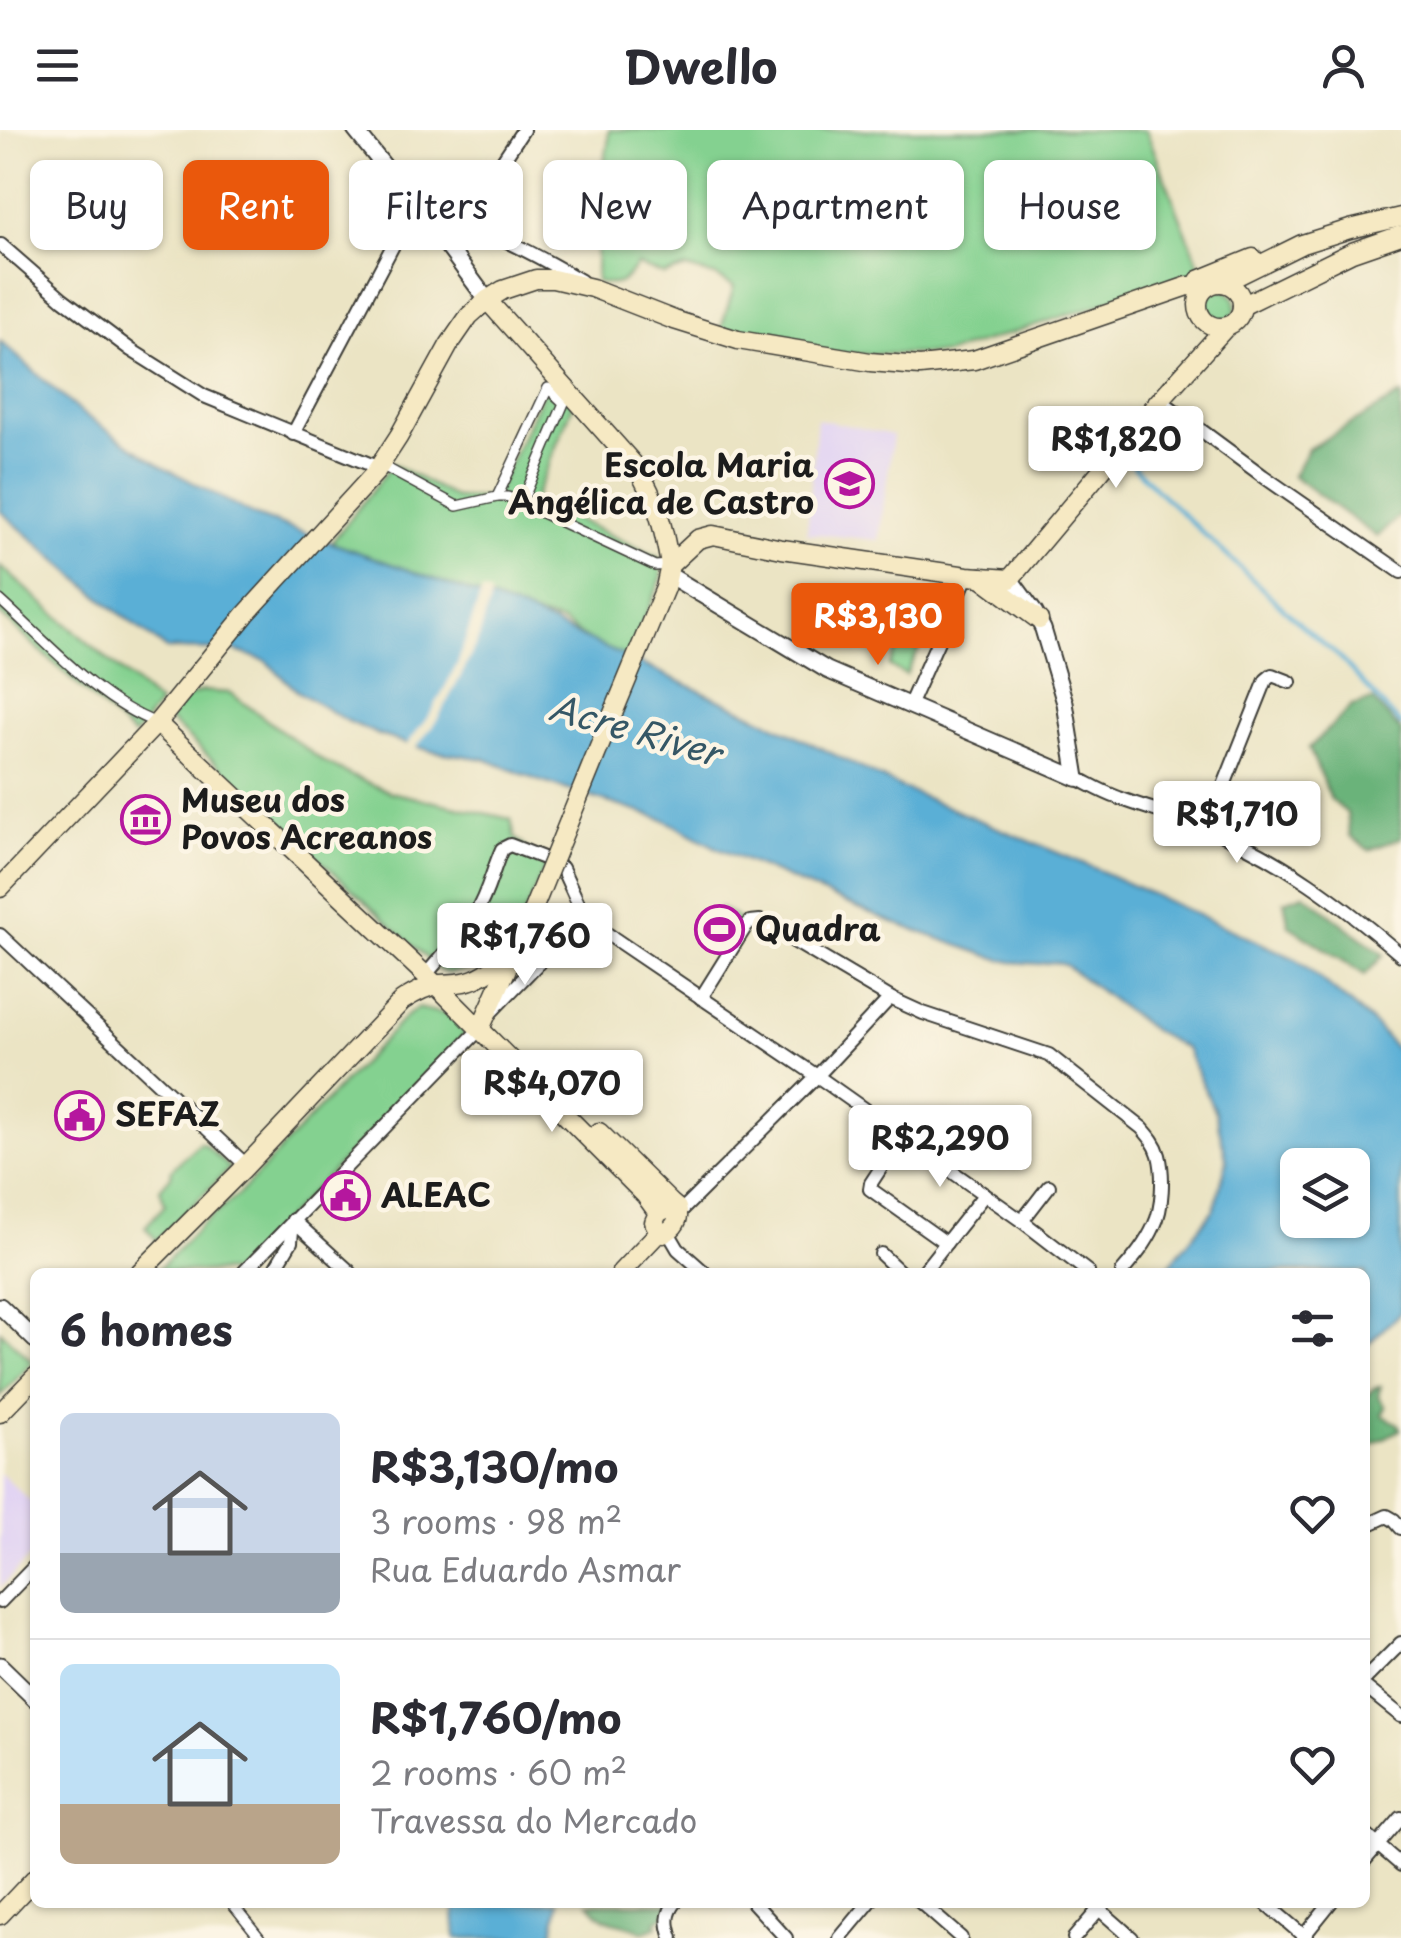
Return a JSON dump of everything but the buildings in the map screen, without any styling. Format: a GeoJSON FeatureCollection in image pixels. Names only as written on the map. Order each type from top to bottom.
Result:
{"type":"FeatureCollection","features":[{"type":"Feature","properties":{"kind":"main road"},"geometry":{"type":"LineString","coordinates":[[1184,371],[1199,312],[1199,296],[1228,266],[1350,229],[1401,218]]}},
{"type":"Feature","properties":{"kind":"main road"},"geometry":{"type":"LineString","coordinates":[[1242,306],[1352,252],[1401,235]]}},
{"type":"Feature","properties":{"kind":"main road"},"geometry":{"type":"LineString","coordinates":[[0,888],[161,717],[246,614],[378,469],[468,316],[502,290],[536,279],[553,279],[592,288],[738,340],[870,362],[920,366],[974,360],[1169,293],[1206,285],[1302,244]]}},
{"type":"Feature","properties":{"kind":"main road"},"geometry":{"type":"LineString","coordinates":[[485,1021],[668,576],[698,539],[713,534],[782,548],[1010,579],[1184,371],[1237,319],[1242,306],[1236,290],[1206,285]]}},
{"type":"Feature","properties":{"kind":"main road"},"geometry":{"type":"LineString","coordinates":[[1169,293],[1190,298],[1212,326],[1226,327]]}},
{"type":"Feature","properties":{"kind":"main road"},"geometry":{"type":"LineString","coordinates":[[487,300],[637,468],[662,519],[668,576]]}},
{"type":"Feature","properties":{"kind":"main road"},"geometry":{"type":"LineString","coordinates":[[974,576],[1040,620]]}},
{"type":"Feature","properties":{"kind":"main road"},"geometry":{"type":"LineString","coordinates":[[161,717],[430,980],[485,1021],[667,1219],[624,1268]]}},
{"type":"Feature","properties":{"kind":"main road"},"geometry":{"type":"LineString","coordinates":[[144,1268],[247,1166],[402,1001],[430,980],[462,983],[474,979],[514,949]]}},
{"type":"Feature","properties":{"kind":"main road"},"geometry":{"type":"LineString","coordinates":[[0,1413],[30,1382]]}},
{"type":"Feature","properties":{"kind":"main road"},"geometry":{"type":"LineString","coordinates":[[0,1915],[30,1883]]}},
{"type":"Feature","properties":{"kind":"street"},"geometry":{"type":"LineString","coordinates":[[503,160],[523,130]]}},
{"type":"Feature","properties":{"kind":"street"},"geometry":{"type":"LineString","coordinates":[[362,133],[382,160]]}},
{"type":"Feature","properties":{"kind":"street"},"geometry":{"type":"LineString","coordinates":[[1,244],[63,299],[131,350],[204,396],[457,506],[508,497],[522,502],[654,566],[827,670],[1114,796],[1207,828],[1306,880],[1401,955]]}},
{"type":"Feature","properties":{"kind":"street"},"geometry":{"type":"LineString","coordinates":[[523,248],[592,288]]}},
{"type":"Feature","properties":{"kind":"street"},"geometry":{"type":"LineString","coordinates":[[294,434],[391,250]]}},
{"type":"Feature","properties":{"kind":"street"},"geometry":{"type":"LineString","coordinates":[[451,250],[487,300]]}},
{"type":"Feature","properties":{"kind":"street"},"geometry":{"type":"LineString","coordinates":[[497,498],[548,388],[564,404],[522,502]]}},
{"type":"Feature","properties":{"kind":"street"},"geometry":{"type":"LineString","coordinates":[[1160,400],[1401,572]]}},
{"type":"Feature","properties":{"kind":"street"},"geometry":{"type":"LineString","coordinates":[[909,706],[974,576]]}},
{"type":"Feature","properties":{"kind":"street"},"geometry":{"type":"LineString","coordinates":[[1010,579],[1040,620],[1064,703],[1077,778]]}},
{"type":"Feature","properties":{"kind":"street"},"geometry":{"type":"LineString","coordinates":[[0,600],[106,696],[132,714],[161,717]]}},
{"type":"Feature","properties":{"kind":"street"},"geometry":{"type":"LineString","coordinates":[[1207,828],[1266,680],[1272,675],[1290,682]]}},
{"type":"Feature","properties":{"kind":"street"},"geometry":{"type":"LineString","coordinates":[[430,980],[475,914],[502,849],[510,845],[530,852],[562,868],[584,916],[597,927],[816,1076],[1083,1268]]}},
{"type":"Feature","properties":{"kind":"street"},"geometry":{"type":"LineString","coordinates":[[248,1268],[584,916]]}},
{"type":"Feature","properties":{"kind":"street"},"geometry":{"type":"LineString","coordinates":[[701,998],[750,922],[764,923],[890,998],[1049,1056],[1123,1111],[1152,1139],[1159,1154],[1156,1222],[1144,1246],[1125,1268]]}},
{"type":"Feature","properties":{"kind":"street"},"geometry":{"type":"LineString","coordinates":[[0,935],[247,1166]]}},
{"type":"Feature","properties":{"kind":"street"},"geometry":{"type":"LineString","coordinates":[[699,1268],[678,1249],[667,1219],[816,1076],[890,998]]}},
{"type":"Feature","properties":{"kind":"street"},"geometry":{"type":"LineString","coordinates":[[901,1137],[870,1186],[872,1192],[946,1243]]}},
{"type":"Feature","properties":{"kind":"street"},"geometry":{"type":"LineString","coordinates":[[1022,1221],[1050,1186]]}},
{"type":"Feature","properties":{"kind":"street"},"geometry":{"type":"LineString","coordinates":[[926,1268],[984,1194]]}},
{"type":"Feature","properties":{"kind":"street"},"geometry":{"type":"LineString","coordinates":[[276,1268],[291,1242],[293,1220]]}},
{"type":"Feature","properties":{"kind":"street"},"geometry":{"type":"LineString","coordinates":[[293,1220],[346,1268]]}},
{"type":"Feature","properties":{"kind":"street"},"geometry":{"type":"LineString","coordinates":[[881,1254],[896,1268]]}},
{"type":"Feature","properties":{"kind":"street"},"geometry":{"type":"LineString","coordinates":[[0,1306],[30,1335]]}},
{"type":"Feature","properties":{"kind":"street"},"geometry":{"type":"LineString","coordinates":[[1370,1523],[1388,1516],[1401,1528]]}},
{"type":"Feature","properties":{"kind":"street"},"geometry":{"type":"LineString","coordinates":[[0,1602],[30,1571]]}},
{"type":"Feature","properties":{"kind":"street"},"geometry":{"type":"LineString","coordinates":[[1370,1674],[1401,1644]]}},
{"type":"Feature","properties":{"kind":"street"},"geometry":{"type":"LineString","coordinates":[[0,1665],[30,1693]]}},
{"type":"Feature","properties":{"kind":"street"},"geometry":{"type":"LineString","coordinates":[[1370,1691],[1401,1716]]}},
{"type":"Feature","properties":{"kind":"street"},"geometry":{"type":"LineString","coordinates":[[1370,1854],[1401,1818]]}},
{"type":"Feature","properties":{"kind":"street"},"geometry":{"type":"LineString","coordinates":[[1370,1838],[1401,1865]]}},
{"type":"Feature","properties":{"kind":"street"},"geometry":{"type":"LineString","coordinates":[[236,1908],[260,1938]]}},
{"type":"Feature","properties":{"kind":"street"},"geometry":{"type":"LineString","coordinates":[[758,1908],[786,1938]]}},
{"type":"Feature","properties":{"kind":"street"},"geometry":{"type":"LineString","coordinates":[[840,1938],[865,1908]]}},
{"type":"Feature","properties":{"kind":"street"},"geometry":{"type":"LineString","coordinates":[[927,1908],[961,1938]]}},
{"type":"Feature","properties":{"kind":"street"},"geometry":{"type":"LineString","coordinates":[[1074,1938],[1097,1908]]}},
{"type":"Feature","properties":{"kind":"street"},"geometry":{"type":"LineString","coordinates":[[1102,1908],[1132,1938]]}},
{"type":"Feature","properties":{"kind":"street"},"geometry":{"type":"LineString","coordinates":[[1271,1908],[1304,1937],[1326,1908]]}},
{"type":"Feature","properties":{"kind":"shaded area","name":"Escola Maria Angélica de Castro"},"geometry":{"type":"Polygon","coordinates":[[[817,419],[893,435],[879,540],[807,533],[817,419]]]}},
{"type":"Feature","properties":{"kind":"shaded area"},"geometry":{"type":"Polygon","coordinates":[[[0,1473],[30,1501],[30,1556],[0,1588],[0,1473]]]}},
{"type":"Feature","properties":{"kind":"green space"},"geometry":{"type":"Polygon","coordinates":[[[609,130],[1146,130],[1202,272],[945,354],[833,354],[720,332],[734,286],[715,276],[686,268],[664,275],[637,265],[620,283],[596,282],[596,250],[687,250],[687,160],[604,160],[609,130]]]}},
{"type":"Feature","properties":{"kind":"green space"},"geometry":{"type":"Polygon","coordinates":[[[1219,289],[1231,294],[1236,306],[1231,318],[1219,323],[1207,318],[1202,306],[1207,294],[1219,289]]]}},
{"type":"Feature","properties":{"kind":"green space"},"geometry":{"type":"Polygon","coordinates":[[[549,379],[573,405],[534,500],[660,558],[662,577],[625,665],[563,623],[498,605],[331,543],[393,464],[456,498],[494,497],[549,379]]]}},
{"type":"Feature","properties":{"kind":"green space"},"geometry":{"type":"Polygon","coordinates":[[[1401,395],[1401,515],[1377,537],[1293,476],[1308,449],[1401,395]]]}},
{"type":"Feature","properties":{"kind":"green space"},"geometry":{"type":"Polygon","coordinates":[[[0,566],[159,704],[134,736],[0,614],[0,566]]]}},
{"type":"Feature","properties":{"kind":"green space"},"geometry":{"type":"Polygon","coordinates":[[[904,609],[932,623],[906,675],[889,666],[902,640],[892,634],[904,609]]]}},
{"type":"Feature","properties":{"kind":"green space"},"geometry":{"type":"Polygon","coordinates":[[[202,691],[230,693],[324,762],[390,792],[511,819],[515,838],[546,865],[511,945],[492,962],[473,969],[447,973],[438,969],[167,718],[185,698],[202,691]]]}},
{"type":"Feature","properties":{"kind":"green space"},"geometry":{"type":"Polygon","coordinates":[[[1373,700],[1401,731],[1401,838],[1369,850],[1350,836],[1347,813],[1331,800],[1309,748],[1352,706],[1373,700]]]}},
{"type":"Feature","properties":{"kind":"green space"},"geometry":{"type":"Polygon","coordinates":[[[1304,894],[1384,955],[1365,975],[1289,926],[1284,901],[1304,894]]]}},
{"type":"Feature","properties":{"kind":"green space","name":"Quadra"},"geometry":{"type":"Polygon","coordinates":[[[720,908],[739,919],[719,953],[700,941],[720,908]]]}},
{"type":"Feature","properties":{"kind":"green space"},"geometry":{"type":"Polygon","coordinates":[[[418,1008],[453,1016],[465,1034],[239,1268],[160,1268],[201,1225],[238,1195],[406,1016],[418,1008]]]}},
{"type":"Feature","properties":{"kind":"green space"},"geometry":{"type":"Polygon","coordinates":[[[199,1143],[230,1168],[157,1241],[145,1227],[165,1205],[160,1189],[172,1169],[199,1143]]]}},
{"type":"Feature","properties":{"kind":"green space"},"geometry":{"type":"Polygon","coordinates":[[[0,1331],[30,1359],[30,1365],[0,1396],[0,1331]]]}},
{"type":"Feature","properties":{"kind":"green space"},"geometry":{"type":"Polygon","coordinates":[[[1381,1386],[1378,1396],[1386,1407],[1382,1415],[1398,1424],[1400,1430],[1370,1445],[1370,1392],[1381,1386]]]}},
{"type":"Feature","properties":{"kind":"green space"},"geometry":{"type":"Polygon","coordinates":[[[593,1908],[670,1908],[656,1921],[658,1926],[643,1932],[609,1921],[593,1908]]]}},
{"type":"Feature","properties":{"kind":"water","name":"Acre River"},"geometry":{"type":"Polygon","coordinates":[[[0,341],[80,412],[162,466],[256,516],[524,611],[754,715],[904,789],[1087,865],[1298,960],[1375,1025],[1401,1055],[1401,1312],[1370,1342],[1370,1268],[1167,1268],[1214,1209],[1227,1161],[1215,1112],[1186,1049],[1155,1032],[1065,965],[1011,962],[989,956],[803,885],[719,849],[665,820],[537,780],[485,759],[431,751],[379,735],[297,691],[266,661],[234,650],[166,649],[0,511],[0,341]]]}},
{"type":"Feature","properties":{"kind":"water"},"geometry":{"type":"Polygon","coordinates":[[[455,1908],[558,1908],[552,1938],[456,1938],[455,1908]]]}},
{"type":"Feature","properties":{"kind":"pier"},"geometry":{"type":"Polygon","coordinates":[[[482,591],[491,594],[489,604],[465,668],[437,720],[414,751],[404,748],[431,713],[457,665],[482,591]]]}},
{"type":"Feature","properties":{"kind":"waterway"},"geometry":{"type":"LineString","coordinates":[[1128,460],[1338,656],[1401,725]]}},
{"type":"Feature","properties":{"kind":"place","name":"Escola Maria Angélica de Castro"},"geometry":{"type":"Point","coordinates":[849,484]}},
{"type":"Feature","properties":{"kind":"place","name":"Museu dos Povos Acreanos"},"geometry":{"type":"Point","coordinates":[146,819]}},
{"type":"Feature","properties":{"kind":"place","name":"Quadra"},"geometry":{"type":"Point","coordinates":[720,930]}},
{"type":"Feature","properties":{"kind":"place","name":"SEFAZ"},"geometry":{"type":"Point","coordinates":[80,1115]}},
{"type":"Feature","properties":{"kind":"place","name":"ALEAC"},"geometry":{"type":"Point","coordinates":[346,1196]}}]}
